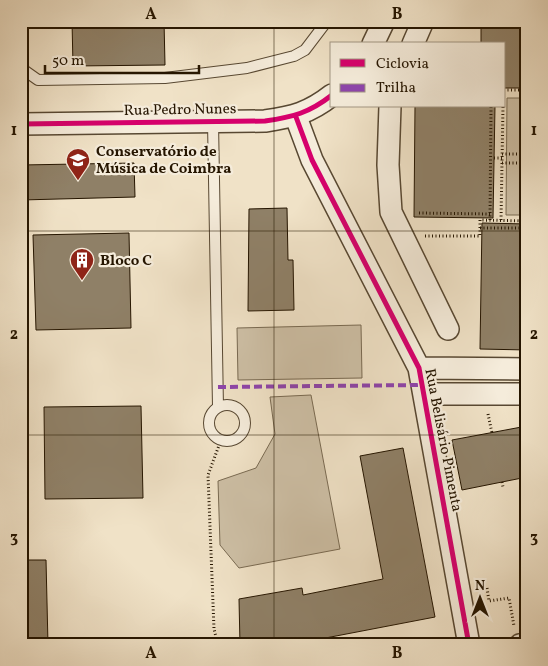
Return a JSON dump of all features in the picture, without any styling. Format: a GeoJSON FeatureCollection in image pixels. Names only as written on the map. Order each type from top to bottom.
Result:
{"type":"FeatureCollection","features":[{"type":"Feature","properties":{"kind":"street"},"geometry":{"type":"LineString","coordinates":[[373,42],[384,21]]}},
{"type":"Feature","properties":{"kind":"street"},"geometry":{"type":"LineString","coordinates":[[414,42],[423,21]]}},
{"type":"Feature","properties":{"kind":"street","name":"Rua Pedro Nunes"},"geometry":{"type":"LineString","coordinates":[[21,124],[265,121],[296,117],[320,105],[330,97]]}},
{"type":"Feature","properties":{"kind":"street"},"geometry":{"type":"LineString","coordinates":[[390,108],[388,165],[391,212],[448,329]]}},
{"type":"Feature","properties":{"kind":"street","name":"Rua Belisário Pimenta"},"geometry":{"type":"LineString","coordinates":[[296,117],[312,160],[419,368],[469,645]]}},
{"type":"Feature","properties":{"kind":"street"},"geometry":{"type":"LineString","coordinates":[[419,368],[527,369]]}},
{"type":"Feature","properties":{"kind":"street"},"geometry":{"type":"LineString","coordinates":[[424,394],[527,394]]}},
{"type":"Feature","properties":{"kind":"lane"},"geometry":{"type":"LineString","coordinates":[[21,68],[38,80],[165,78],[247,68],[294,56],[305,50],[327,21]]}},
{"type":"Feature","properties":{"kind":"lane"},"geometry":{"type":"LineString","coordinates":[[213,122],[218,407]]}},
{"type":"Feature","properties":{"kind":"lane"},"geometry":{"type":"LineString","coordinates":[[230,405],[236,407],[241,411],[246,422],[245,428],[238,438],[233,441],[221,440],[212,433],[209,422],[213,411],[218,407],[230,405]]}},
{"type":"Feature","properties":{"kind":"path"},"geometry":{"type":"LineString","coordinates":[[506,90],[527,90]]}},
{"type":"Feature","properties":{"kind":"path"},"geometry":{"type":"LineString","coordinates":[[490,220],[491,108]]}},
{"type":"Feature","properties":{"kind":"path"},"geometry":{"type":"LineString","coordinates":[[501,220],[503,108]]}},
{"type":"Feature","properties":{"kind":"path"},"geometry":{"type":"LineString","coordinates":[[527,114],[521,114],[521,202],[527,202]]}},
{"type":"Feature","properties":{"kind":"path"},"geometry":{"type":"LineString","coordinates":[[502,154],[527,154]]}},
{"type":"Feature","properties":{"kind":"path"},"geometry":{"type":"LineString","coordinates":[[494,158],[502,158]]}},
{"type":"Feature","properties":{"kind":"path"},"geometry":{"type":"LineString","coordinates":[[502,163],[527,163]]}},
{"type":"Feature","properties":{"kind":"path"},"geometry":{"type":"LineString","coordinates":[[419,213],[490,214]]}},
{"type":"Feature","properties":{"kind":"path"},"geometry":{"type":"LineString","coordinates":[[401,235],[480,236],[480,220],[527,220]]}},
{"type":"Feature","properties":{"kind":"path"},"geometry":{"type":"LineString","coordinates":[[480,228],[527,228]]}},
{"type":"Feature","properties":{"kind":"path"},"geometry":{"type":"LineString","coordinates":[[218,645],[214,629],[208,475],[221,440]]}},
{"type":"Feature","properties":{"kind":"path"},"geometry":{"type":"LineString","coordinates":[[502,482],[503,487]]}},
{"type":"Feature","properties":{"kind":"path"},"geometry":{"type":"LineString","coordinates":[[487,588],[489,601],[509,598],[521,641]]}},
{"type":"Feature","properties":{"kind":"shaded area"},"geometry":{"type":"Polygon","coordinates":[[[507,98],[527,98],[527,215],[506,215],[507,98]]]}},
{"type":"Feature","properties":{"kind":"shaded area"},"geometry":{"type":"Polygon","coordinates":[[[361,325],[362,378],[238,380],[237,328],[361,325]]]}},
{"type":"Feature","properties":{"kind":"shaded area"},"geometry":{"type":"Polygon","coordinates":[[[311,395],[340,549],[239,568],[220,545],[218,481],[256,468],[275,434],[270,397],[311,395]]]}},
{"type":"Feature","properties":{"kind":"building"},"geometry":{"type":"Polygon","coordinates":[[[72,21],[164,21],[165,65],[73,66],[72,21]]]}},
{"type":"Feature","properties":{"kind":"building"},"geometry":{"type":"Polygon","coordinates":[[[481,21],[527,21],[527,88],[506,88],[506,42],[481,42],[481,21]]]}},
{"type":"Feature","properties":{"kind":"building"},"geometry":{"type":"Polygon","coordinates":[[[415,108],[495,108],[493,218],[414,217],[415,108]]]}},
{"type":"Feature","properties":{"kind":"building","name":"Conservatório de Música de Coimbra"},"geometry":{"type":"Polygon","coordinates":[[[134,163],[135,197],[21,200],[21,165],[134,163]]]}},
{"type":"Feature","properties":{"kind":"building"},"geometry":{"type":"Polygon","coordinates":[[[287,208],[288,260],[293,260],[294,310],[248,311],[249,209],[287,208]]]}},
{"type":"Feature","properties":{"kind":"building"},"geometry":{"type":"Polygon","coordinates":[[[482,223],[527,224],[527,350],[480,349],[482,223]]]}},
{"type":"Feature","properties":{"kind":"building","name":"Bloco C"},"geometry":{"type":"Polygon","coordinates":[[[129,233],[131,328],[36,330],[33,235],[129,233]]]}},
{"type":"Feature","properties":{"kind":"building"},"geometry":{"type":"Polygon","coordinates":[[[141,406],[143,498],[45,499],[44,407],[141,406]]]}},
{"type":"Feature","properties":{"kind":"building"},"geometry":{"type":"Polygon","coordinates":[[[527,426],[527,477],[462,490],[452,440],[527,426]]]}},
{"type":"Feature","properties":{"kind":"building"},"geometry":{"type":"Polygon","coordinates":[[[403,448],[435,617],[289,645],[240,645],[239,599],[302,588],[303,595],[383,579],[360,456],[403,448]]]}},
{"type":"Feature","properties":{"kind":"building"},"geometry":{"type":"Polygon","coordinates":[[[21,560],[46,560],[48,645],[21,645],[21,560]]]}},
{"type":"Feature","properties":{"kind":"marked path"},"geometry":{"type":"LineString","coordinates":[[218,387],[422,385]]}},
{"type":"Feature","properties":{"kind":"cycle path"},"geometry":{"type":"LineString","coordinates":[[21,124],[265,121],[300,113],[316,106],[330,96]]}},
{"type":"Feature","properties":{"kind":"cycle path"},"geometry":{"type":"LineString","coordinates":[[296,117],[312,160],[419,368],[469,645]]}},
{"type":"Feature","properties":{"kind":"place","name":"Conservatório de Música de Coimbra"},"geometry":{"type":"Point","coordinates":[78,181]}},
{"type":"Feature","properties":{"kind":"place","name":"Bloco C"},"geometry":{"type":"Point","coordinates":[82,281]}}]}
